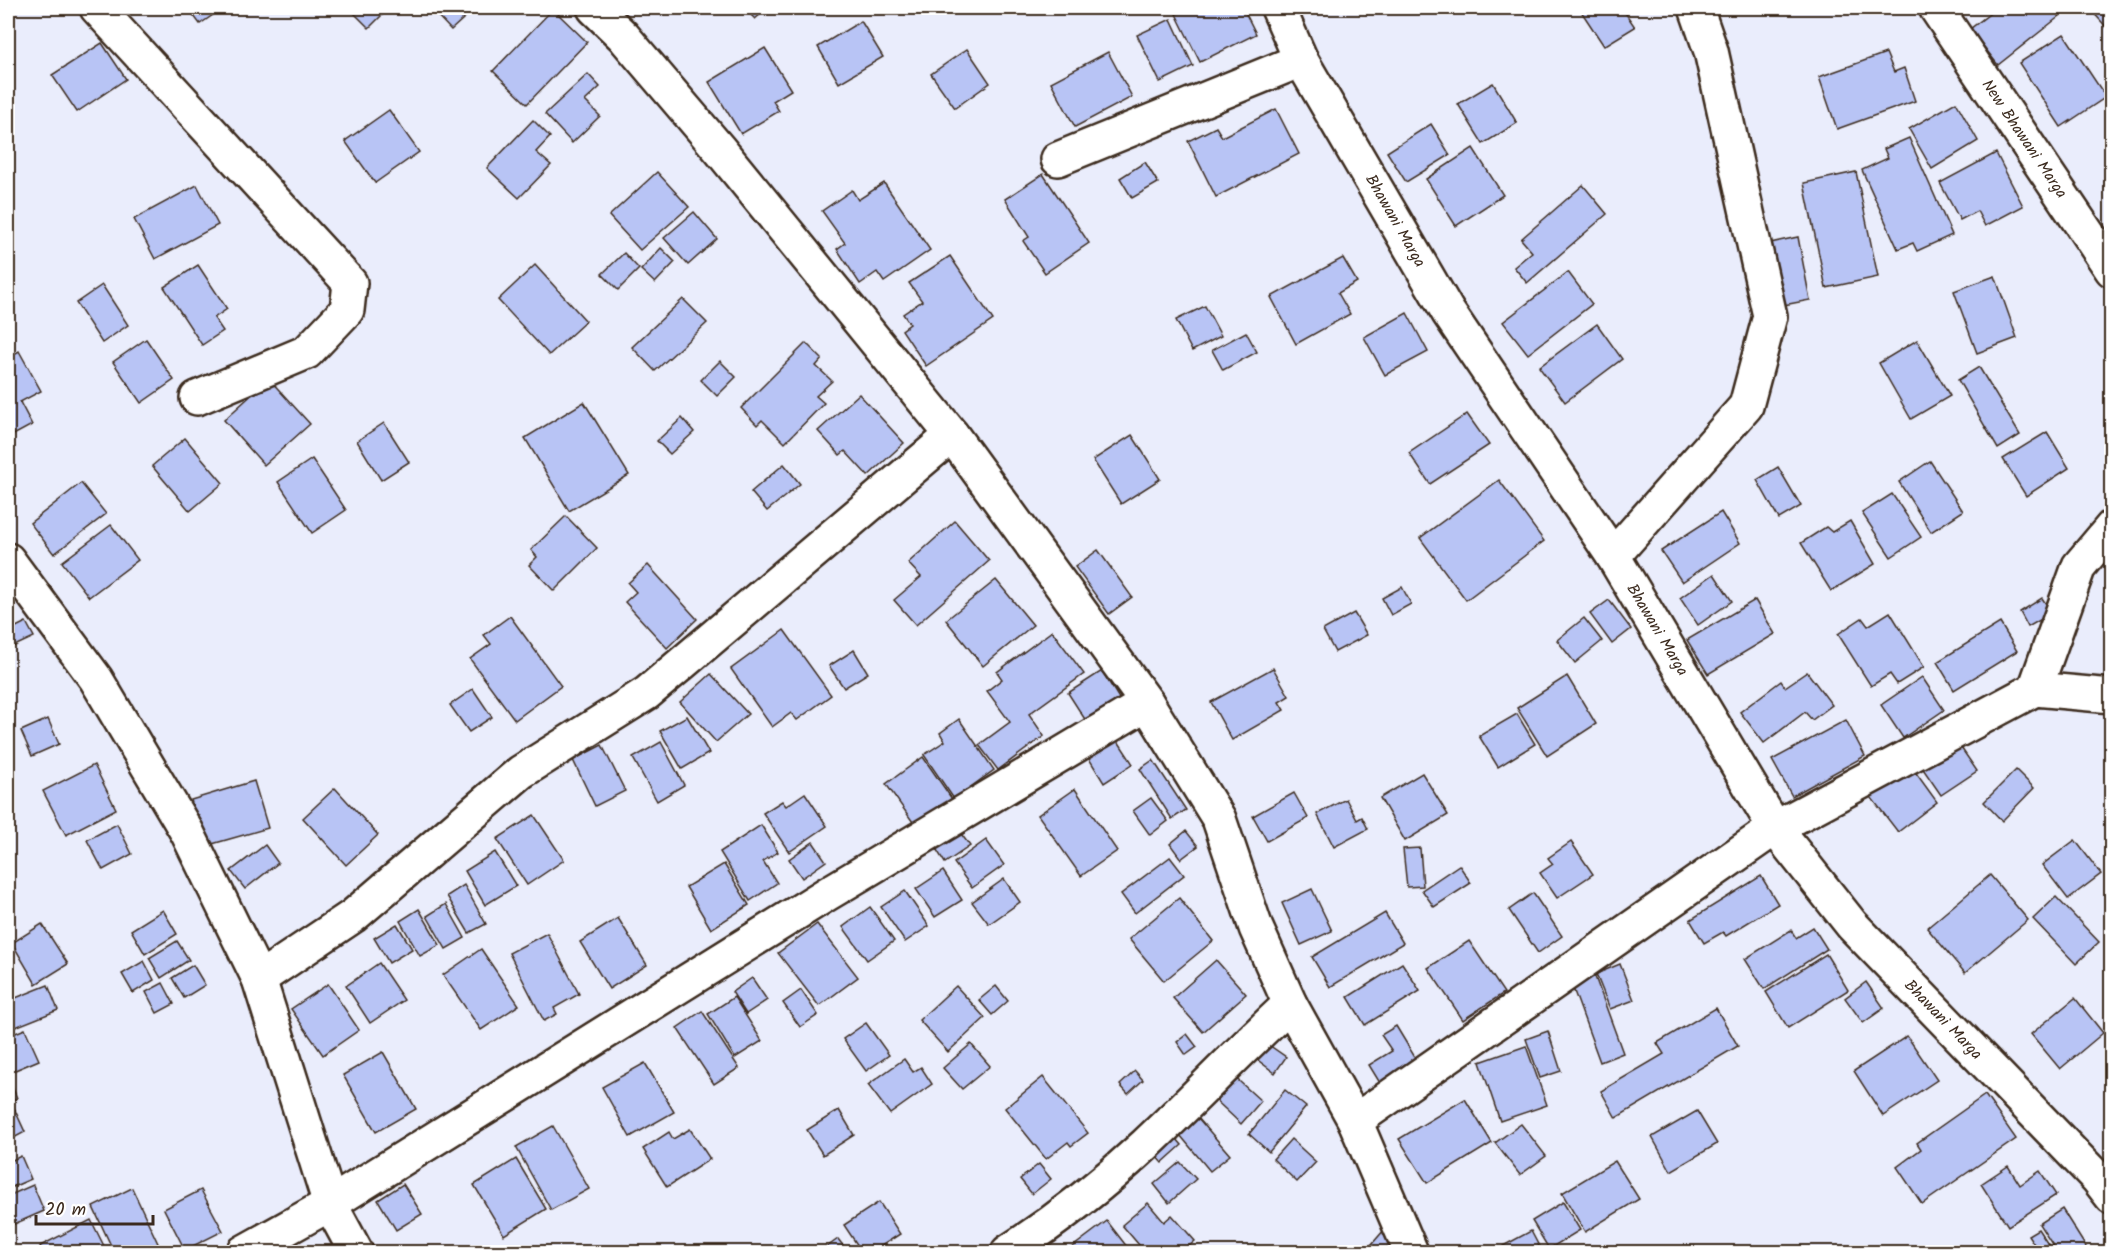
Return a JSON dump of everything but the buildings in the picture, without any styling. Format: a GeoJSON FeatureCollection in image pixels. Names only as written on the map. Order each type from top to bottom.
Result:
{"type":"FeatureCollection","features":[{"type":"Feature","properties":{"kind":"street"},"geometry":{"type":"LineString","coordinates":[[97,8],[350,283],[346,310],[307,352],[197,398]]}},
{"type":"Feature","properties":{"kind":"street"},"geometry":{"type":"LineString","coordinates":[[594,8],[623,36],[720,150],[952,435],[1147,703],[1220,819],[1256,928],[1290,1004],[1355,1121],[1411,1252]]}},
{"type":"Feature","properties":{"kind":"street","name":"Bhawani Marga"},"geometry":{"type":"LineString","coordinates":[[1278,8],[1300,60],[1448,312],[1613,556],[1775,828],[1852,925],[2098,1179],[2112,1197]]}},
{"type":"Feature","properties":{"kind":"street"},"geometry":{"type":"LineString","coordinates":[[1613,556],[1746,406],[1770,316],[1711,51],[1696,8]]}},
{"type":"Feature","properties":{"kind":"street","name":"New Bhawani Marga"},"geometry":{"type":"LineString","coordinates":[[1936,8],[2112,270]]}},
{"type":"Feature","properties":{"kind":"street"},"geometry":{"type":"LineString","coordinates":[[1058,159],[1300,60]]}},
{"type":"Feature","properties":{"kind":"street"},"geometry":{"type":"LineString","coordinates":[[259,979],[353,916],[521,772],[647,693],[952,435]]}},
{"type":"Feature","properties":{"kind":"street"},"geometry":{"type":"LineString","coordinates":[[2035,689],[2079,566],[2112,527]]}},
{"type":"Feature","properties":{"kind":"street"},"geometry":{"type":"LineString","coordinates":[[8,560],[96,679],[187,832],[259,979],[330,1204],[356,1252]]}},
{"type":"Feature","properties":{"kind":"street"},"geometry":{"type":"LineString","coordinates":[[1355,1121],[1775,828],[2035,689],[2112,696]]}},
{"type":"Feature","properties":{"kind":"street"},"geometry":{"type":"LineString","coordinates":[[244,1252],[330,1204],[827,894],[1147,703]]}},
{"type":"Feature","properties":{"kind":"street"},"geometry":{"type":"LineString","coordinates":[[1008,1252],[1040,1231],[1145,1146],[1225,1064],[1290,1004]]}}]}
